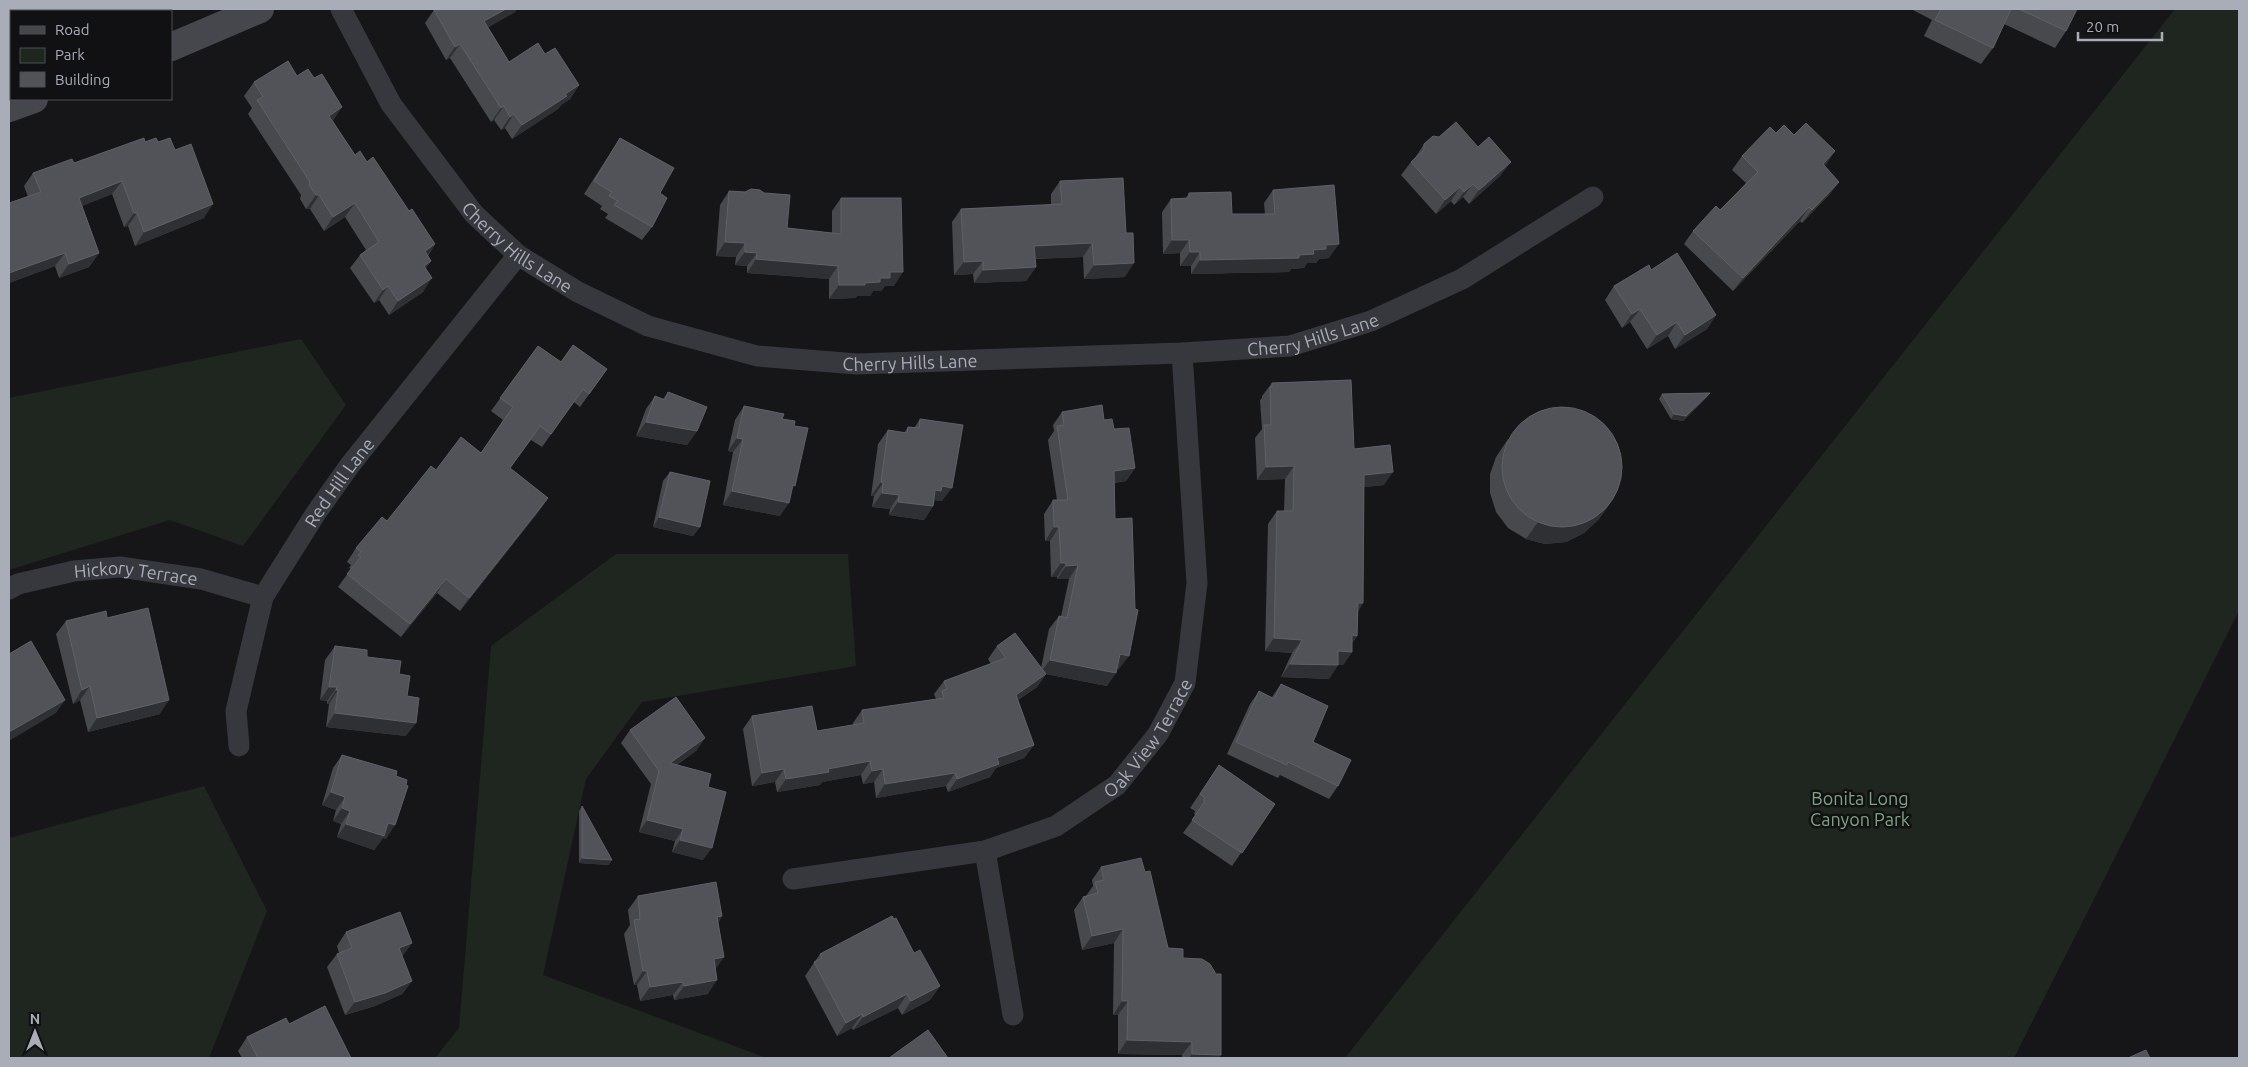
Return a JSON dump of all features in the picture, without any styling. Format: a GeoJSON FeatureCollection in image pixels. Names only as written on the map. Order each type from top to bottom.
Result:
{"type":"FeatureCollection","features":[{"type":"Feature","properties":{"kind":"street"},"geometry":{"type":"LineString","coordinates":[[172,47],[260,9]]}},
{"type":"Feature","properties":{"kind":"street","name":"Cherry Hills Lane"},"geometry":{"type":"LineString","coordinates":[[341,9],[391,104],[474,214],[518,255],[578,292],[648,326],[757,356],[857,364],[1182,353],[1290,346],[1371,321],[1462,278],[1593,197]]}},
{"type":"Feature","properties":{"kind":"street"},"geometry":{"type":"LineString","coordinates":[[9,108],[31,100]]}},
{"type":"Feature","properties":{"kind":"street","name":"Red Hill Lane"},"geometry":{"type":"LineString","coordinates":[[239,746],[236,711],[263,597],[316,513],[350,465],[518,255]]}},
{"type":"Feature","properties":{"kind":"street","name":"Oak View Terrace"},"geometry":{"type":"LineString","coordinates":[[793,880],[985,850],[1056,826],[1117,785],[1158,734],[1185,683],[1197,583],[1182,353]]}},
{"type":"Feature","properties":{"kind":"street","name":"Hickory Terrace"},"geometry":{"type":"LineString","coordinates":[[9,589],[18,584],[74,571],[120,567],[201,580],[263,597]]}},
{"type":"Feature","properties":{"kind":"street"},"geometry":{"type":"LineString","coordinates":[[985,850],[1013,1015]]}},
{"type":"Feature","properties":{"kind":"green space","name":"Bonita Long Canyon Park"},"geometry":{"type":"Polygon","coordinates":[[[2175,9],[2239,9],[2239,611],[2014,1058],[1345,1058],[2175,9]]]}},
{"type":"Feature","properties":{"kind":"green space"},"geometry":{"type":"Polygon","coordinates":[[[301,339],[346,405],[243,546],[170,520],[9,570],[9,398],[301,339]]]}},
{"type":"Feature","properties":{"kind":"green space"},"geometry":{"type":"Polygon","coordinates":[[[616,554],[848,554],[856,666],[642,702],[586,779],[543,975],[767,1058],[435,1058],[459,1028],[491,646],[616,554]]]}},
{"type":"Feature","properties":{"kind":"green space"},"geometry":{"type":"Polygon","coordinates":[[[204,786],[267,911],[209,1058],[9,1058],[9,838],[204,786]]]}},
{"type":"Feature","properties":{"kind":"building"},"geometry":{"type":"Polygon","coordinates":[[[506,9],[484,21],[509,62],[538,43],[545,54],[555,48],[579,85],[565,94],[567,96],[522,125],[514,114],[510,117],[504,106],[501,108],[460,44],[455,47],[434,10],[506,9]]]}},
{"type":"Feature","properties":{"kind":"building"},"geometry":{"type":"Polygon","coordinates":[[[1941,9],[2011,9],[1993,48],[1935,20],[1941,9]]]}},
{"type":"Feature","properties":{"kind":"building"},"geometry":{"type":"Polygon","coordinates":[[[2019,9],[2077,9],[2066,31],[2019,9]]]}},
{"type":"Feature","properties":{"kind":"building"},"geometry":{"type":"Polygon","coordinates":[[[288,61],[297,76],[308,69],[314,78],[322,74],[342,107],[329,116],[355,155],[360,151],[367,162],[373,157],[409,211],[412,209],[435,244],[425,251],[431,261],[424,266],[432,278],[398,301],[388,286],[383,290],[360,255],[379,242],[355,203],[333,217],[319,195],[316,195],[309,185],[310,182],[257,100],[263,97],[254,82],[288,61]]]}},
{"type":"Feature","properties":{"kind":"building"},"geometry":{"type":"Polygon","coordinates":[[[1456,122],[1478,147],[1489,137],[1511,162],[1479,190],[1473,184],[1464,192],[1460,187],[1445,200],[1411,162],[1424,150],[1424,144],[1433,136],[1439,137],[1456,122]]]}},
{"type":"Feature","properties":{"kind":"building"},"geometry":{"type":"Polygon","coordinates":[[[1806,123],[1835,151],[1823,164],[1839,182],[1812,210],[1809,207],[1743,278],[1693,231],[1716,206],[1720,210],[1758,172],[1742,156],[1770,127],[1776,133],[1784,125],[1794,135],[1806,123]]]}},
{"type":"Feature","properties":{"kind":"building"},"geometry":{"type":"Polygon","coordinates":[[[144,138],[145,142],[156,138],[158,142],[170,138],[175,150],[191,144],[213,204],[144,232],[137,213],[134,213],[122,181],[79,198],[99,253],[69,264],[65,253],[9,273],[9,203],[41,192],[33,173],[72,159],[74,163],[144,138]]]}},
{"type":"Feature","properties":{"kind":"building"},"geometry":{"type":"Polygon","coordinates":[[[620,138],[674,168],[660,193],[667,198],[652,227],[614,205],[618,201],[609,196],[612,192],[594,181],[620,138]]]}},
{"type":"Feature","properties":{"kind":"building"},"geometry":{"type":"Polygon","coordinates":[[[1123,178],[1126,233],[1133,233],[1134,263],[1094,265],[1092,243],[1034,246],[1036,267],[983,270],[983,261],[964,262],[961,209],[1062,204],[1060,181],[1123,178]]]}},
{"type":"Feature","properties":{"kind":"building"},"geometry":{"type":"Polygon","coordinates":[[[1334,185],[1339,244],[1326,245],[1326,249],[1313,250],[1314,254],[1299,255],[1299,258],[1200,260],[1200,252],[1190,252],[1189,240],[1172,240],[1171,199],[1189,198],[1189,193],[1231,192],[1232,214],[1275,214],[1273,190],[1334,185]]]}},
{"type":"Feature","properties":{"kind":"building"},"geometry":{"type":"Polygon","coordinates":[[[751,189],[760,190],[764,193],[790,195],[787,228],[841,234],[841,198],[901,198],[903,272],[890,272],[890,278],[880,278],[880,282],[865,283],[865,285],[839,285],[838,266],[756,259],[757,253],[745,252],[745,243],[725,242],[729,191],[745,192],[751,189]]]}},
{"type":"Feature","properties":{"kind":"building"},"geometry":{"type":"Polygon","coordinates":[[[1677,253],[1716,315],[1685,335],[1677,322],[1657,335],[1640,309],[1632,314],[1614,286],[1649,265],[1651,270],[1677,253]]]}},
{"type":"Feature","properties":{"kind":"building"},"geometry":{"type":"Polygon","coordinates":[[[573,345],[607,369],[589,394],[583,389],[551,434],[540,426],[510,468],[548,498],[469,598],[446,579],[410,624],[347,574],[361,557],[358,555],[361,552],[356,548],[382,517],[387,521],[431,466],[436,470],[461,437],[481,453],[513,407],[500,398],[538,346],[561,362],[573,345]]]}},
{"type":"Feature","properties":{"kind":"building"},"geometry":{"type":"Polygon","coordinates":[[[1351,380],[1354,449],[1390,445],[1393,472],[1364,475],[1363,603],[1358,603],[1357,636],[1352,635],[1352,652],[1338,651],[1338,665],[1290,664],[1302,640],[1274,638],[1277,511],[1293,511],[1294,466],[1266,467],[1264,425],[1271,425],[1270,387],[1272,387],[1272,383],[1351,380]]]}},
{"type":"Feature","properties":{"kind":"building"},"geometry":{"type":"Polygon","coordinates":[[[668,392],[707,407],[697,431],[646,422],[655,396],[665,400],[668,392]]]}},
{"type":"Feature","properties":{"kind":"building"},"geometry":{"type":"Polygon","coordinates":[[[1710,393],[1686,416],[1674,414],[1662,394],[1710,393]]]}},
{"type":"Feature","properties":{"kind":"building"},"geometry":{"type":"Polygon","coordinates":[[[1102,405],[1104,420],[1112,419],[1114,429],[1129,428],[1135,468],[1114,471],[1115,519],[1132,518],[1135,609],[1138,610],[1129,656],[1120,654],[1116,673],[1050,660],[1059,616],[1067,618],[1078,565],[1066,566],[1066,563],[1061,563],[1059,527],[1054,527],[1053,500],[1068,500],[1057,426],[1064,425],[1062,412],[1102,405]]]}},
{"type":"Feature","properties":{"kind":"building"},"geometry":{"type":"Polygon","coordinates":[[[744,406],[784,414],[782,419],[795,421],[794,426],[808,428],[795,486],[793,485],[789,503],[732,491],[743,439],[737,438],[744,406]]]}},
{"type":"Feature","properties":{"kind":"building"},"geometry":{"type":"Polygon","coordinates":[[[1562,407],[1585,412],[1595,417],[1604,425],[1612,434],[1617,444],[1622,467],[1617,490],[1612,500],[1604,509],[1595,517],[1585,522],[1562,527],[1539,522],[1529,517],[1520,509],[1512,500],[1507,490],[1502,467],[1507,444],[1512,434],[1520,425],[1529,417],[1539,412],[1562,407]]]}},
{"type":"Feature","properties":{"kind":"building"},"geometry":{"type":"Polygon","coordinates":[[[920,419],[963,425],[952,488],[942,486],[941,491],[935,490],[933,506],[898,502],[899,495],[882,493],[883,483],[881,482],[888,430],[907,433],[908,427],[919,428],[920,419]]]}},
{"type":"Feature","properties":{"kind":"building"},"geometry":{"type":"Polygon","coordinates":[[[670,472],[710,481],[700,527],[659,517],[670,472]]]}},
{"type":"Feature","properties":{"kind":"building"},"geometry":{"type":"Polygon","coordinates":[[[148,608],[169,700],[97,718],[90,686],[82,690],[66,621],[106,611],[107,618],[148,608]]]}},
{"type":"Feature","properties":{"kind":"building"},"geometry":{"type":"Polygon","coordinates":[[[1015,633],[1046,674],[1016,695],[1034,745],[997,758],[999,764],[957,779],[955,773],[885,784],[883,769],[872,771],[870,761],[828,769],[829,772],[786,779],[784,769],[762,773],[752,716],[812,706],[817,731],[864,723],[862,710],[944,698],[942,691],[947,689],[944,681],[1006,658],[997,646],[1015,633]]]}},
{"type":"Feature","properties":{"kind":"building"},"geometry":{"type":"Polygon","coordinates":[[[31,641],[65,700],[9,732],[9,654],[31,641]]]}},
{"type":"Feature","properties":{"kind":"building"},"geometry":{"type":"Polygon","coordinates":[[[335,646],[367,650],[367,657],[401,661],[399,674],[410,676],[407,696],[419,698],[416,723],[335,713],[338,690],[336,690],[337,687],[329,687],[335,646]]]}},
{"type":"Feature","properties":{"kind":"building"},"geometry":{"type":"Polygon","coordinates":[[[1281,684],[1328,706],[1313,742],[1351,760],[1338,786],[1288,762],[1287,765],[1236,742],[1259,691],[1274,699],[1281,684]]]}},
{"type":"Feature","properties":{"kind":"building"},"geometry":{"type":"Polygon","coordinates":[[[676,697],[705,738],[670,763],[711,774],[708,787],[726,792],[712,848],[680,840],[683,829],[647,820],[659,771],[630,730],[676,697]]]}},
{"type":"Feature","properties":{"kind":"building"},"geometry":{"type":"Polygon","coordinates":[[[342,755],[397,771],[396,776],[407,780],[406,785],[408,786],[395,825],[388,823],[384,836],[346,824],[350,811],[342,808],[345,797],[331,792],[342,755]]]}},
{"type":"Feature","properties":{"kind":"building"},"geometry":{"type":"Polygon","coordinates":[[[1219,765],[1275,804],[1242,853],[1192,820],[1205,801],[1203,800],[1205,798],[1200,794],[1219,765]]]}},
{"type":"Feature","properties":{"kind":"building"},"geometry":{"type":"Polygon","coordinates":[[[582,806],[612,860],[582,858],[582,806]]]}},
{"type":"Feature","properties":{"kind":"building"},"geometry":{"type":"Polygon","coordinates":[[[1141,858],[1145,872],[1150,871],[1168,948],[1183,949],[1183,958],[1202,959],[1210,964],[1216,974],[1221,974],[1221,1055],[1192,1054],[1192,1042],[1127,1040],[1128,1001],[1122,1001],[1123,929],[1092,936],[1083,897],[1098,893],[1095,882],[1104,880],[1101,867],[1141,858]]]}},
{"type":"Feature","properties":{"kind":"building"},"geometry":{"type":"Polygon","coordinates":[[[716,882],[722,916],[717,917],[724,957],[714,959],[717,980],[684,986],[683,982],[650,987],[647,971],[643,971],[634,920],[640,919],[638,896],[716,882]]]}},
{"type":"Feature","properties":{"kind":"building"},"geometry":{"type":"Polygon","coordinates":[[[400,912],[412,943],[399,948],[412,981],[385,993],[355,1002],[337,954],[352,948],[346,932],[400,912]]]}},
{"type":"Feature","properties":{"kind":"building"},"geometry":{"type":"Polygon","coordinates":[[[892,916],[894,919],[896,918],[914,953],[920,950],[940,986],[911,1001],[907,994],[863,1017],[862,1014],[846,1023],[814,962],[822,958],[820,954],[892,916]]]}},
{"type":"Feature","properties":{"kind":"building"},"geometry":{"type":"Polygon","coordinates":[[[325,1006],[351,1058],[258,1058],[247,1037],[286,1018],[289,1024],[325,1006]]]}},
{"type":"Feature","properties":{"kind":"building"},"geometry":{"type":"Polygon","coordinates":[[[928,1030],[948,1058],[889,1058],[928,1030]]]}},
{"type":"Feature","properties":{"kind":"building"},"geometry":{"type":"Polygon","coordinates":[[[2146,1050],[2150,1058],[2128,1058],[2146,1050]]]}}]}
